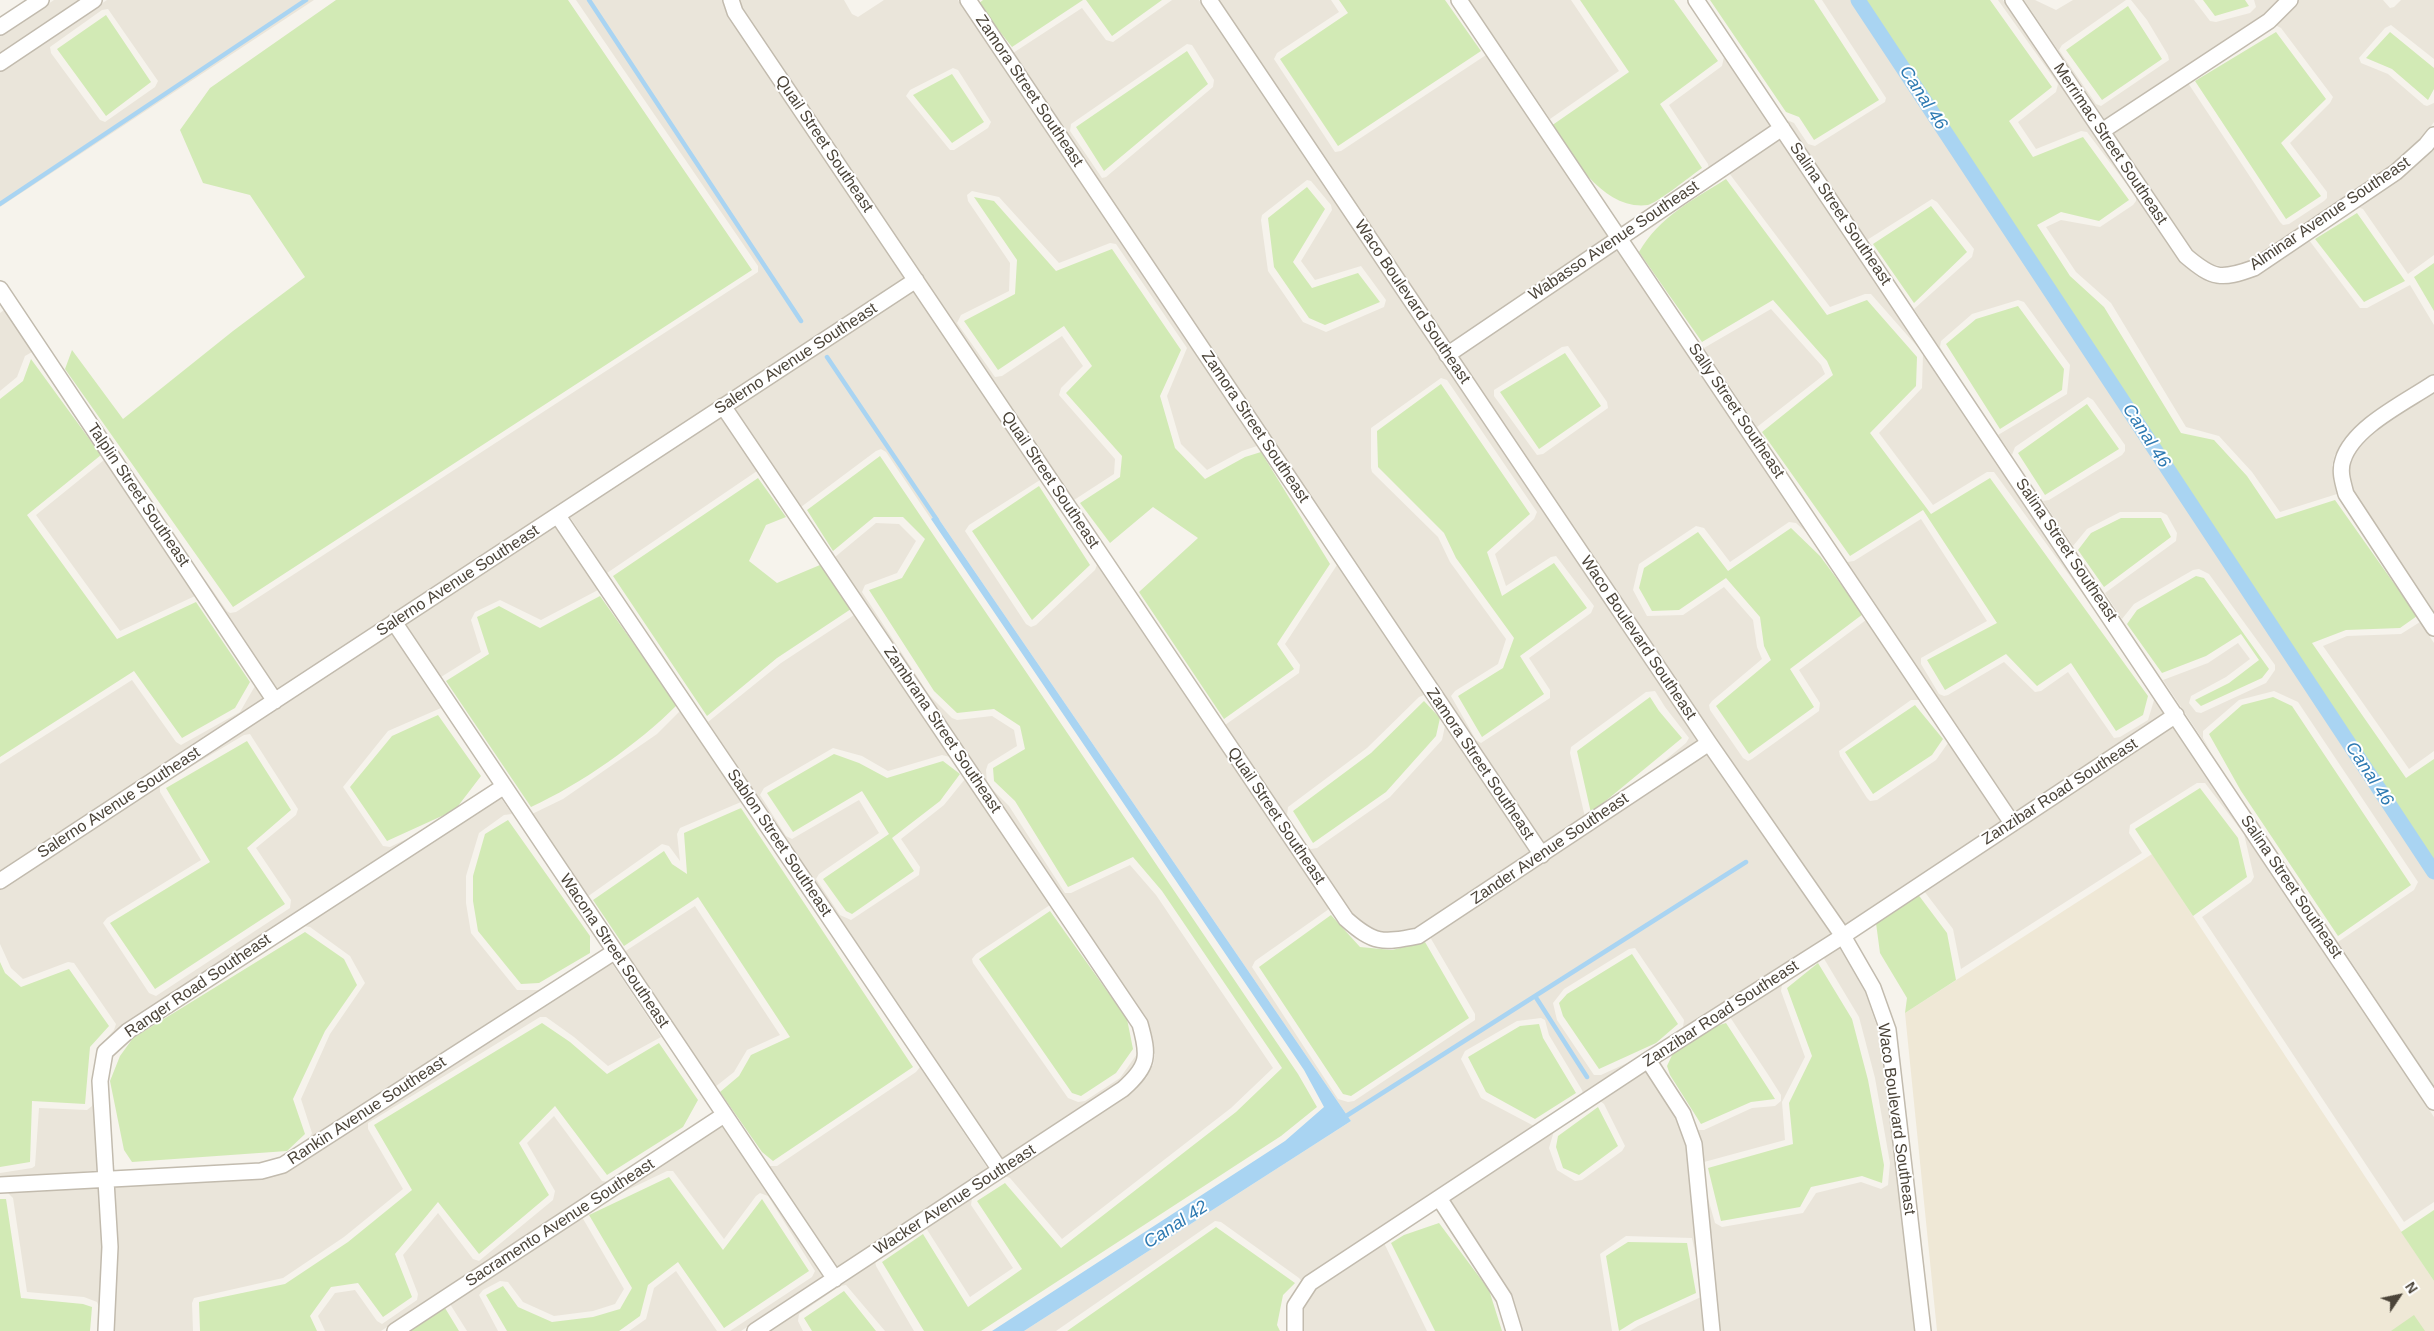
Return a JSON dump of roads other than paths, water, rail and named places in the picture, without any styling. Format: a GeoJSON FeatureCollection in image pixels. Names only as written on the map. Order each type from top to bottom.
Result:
{"type":"FeatureCollection","features":[{"type":"Feature","properties":{"kind":"street"},"geometry":{"type":"LineString","coordinates":[[0,27],[41,0]]}},
{"type":"Feature","properties":{"kind":"street"},"geometry":{"type":"LineString","coordinates":[[0,63],[94,0]]}},
{"type":"Feature","properties":{"kind":"street","name":"Quail Street Southeast"},"geometry":{"type":"LineString","coordinates":[[731,0],[734,12],[1346,919],[1364,935],[1386,942]]}},
{"type":"Feature","properties":{"kind":"street","name":"Zamora Street Southeast"},"geometry":{"type":"LineString","coordinates":[[968,0],[1542,855]]}},
{"type":"Feature","properties":{"kind":"street","name":"Waco Boulevard Southeast"},"geometry":{"type":"LineString","coordinates":[[1209,0],[1709,743],[1843,936],[1873,988],[1888,1030],[1923,1331]]}},
{"type":"Feature","properties":{"kind":"street","name":"Sally Street Southeast"},"geometry":{"type":"LineString","coordinates":[[1459,0],[2012,823]]}},
{"type":"Feature","properties":{"kind":"street","name":"Salina Street Southeast"},"geometry":{"type":"LineString","coordinates":[[1696,0],[2434,1102]]}},
{"type":"Feature","properties":{"kind":"street","name":"Merrimac Street Southeast"},"geometry":{"type":"LineString","coordinates":[[2014,0],[2186,256],[2204,271],[2217,275]]}},
{"type":"Feature","properties":{"kind":"street"},"geometry":{"type":"LineString","coordinates":[[2102,131],[2269,21],[2290,0]]}},
{"type":"Feature","properties":{"kind":"street","name":"Wabasso Avenue Southeast"},"geometry":{"type":"LineString","coordinates":[[1447,355],[1782,128]]}},
{"type":"Feature","properties":{"kind":"street","name":"Alminar Avenue Southeast"},"geometry":{"type":"LineString","coordinates":[[2217,275],[2232,276],[2254,268],[2396,172],[2426,145],[2434,135]]}},
{"type":"Feature","properties":{"kind":"street","name":"Salerno Avenue Southeast"},"geometry":{"type":"LineString","coordinates":[[0,881],[916,280]]}},
{"type":"Feature","properties":{"kind":"street","name":"Talplin Street Southeast"},"geometry":{"type":"LineString","coordinates":[[2,297],[275,701]]}},
{"type":"Feature","properties":{"kind":"street"},"geometry":{"type":"LineString","coordinates":[[2433,624],[2346,494],[2341,478],[2342,461],[2349,445],[2362,431],[2434,383]]}},
{"type":"Feature","properties":{"kind":"street","name":"Zambrana Street Southeast"},"geometry":{"type":"LineString","coordinates":[[723,406],[1140,1024],[1145,1043],[1145,1059]]}},
{"type":"Feature","properties":{"kind":"street","name":"Sablon Street Southeast"},"geometry":{"type":"LineString","coordinates":[[558,516],[1000,1170]]}},
{"type":"Feature","properties":{"kind":"street","name":"Wacona Street Southeast"},"geometry":{"type":"LineString","coordinates":[[394,622],[835,1279]]}},
{"type":"Feature","properties":{"kind":"street","name":"Zanzibar Road Southeast"},"geometry":{"type":"LineString","coordinates":[[1295,1331],[1295,1306],[1310,1283],[1648,1060],[1843,936],[2176,715]]}},
{"type":"Feature","properties":{"kind":"street","name":"Zander Avenue Southeast"},"geometry":{"type":"LineString","coordinates":[[1386,942],[1418,936],[1709,743]]}},
{"type":"Feature","properties":{"kind":"street","name":"Ranger Road Southeast"},"geometry":{"type":"LineString","coordinates":[[106,1331],[110,1247],[100,1081],[105,1052],[128,1031],[504,787]]}},
{"type":"Feature","properties":{"kind":"street","name":"Rankin Avenue Southeast"},"geometry":{"type":"LineString","coordinates":[[0,1185],[261,1171],[283,1165],[614,952]]}},
{"type":"Feature","properties":{"kind":"street","name":"Wacker Avenue Southeast"},"geometry":{"type":"LineString","coordinates":[[755,1331],[1123,1089],[1139,1075],[1145,1059]]}},
{"type":"Feature","properties":{"kind":"street"},"geometry":{"type":"LineString","coordinates":[[1648,1060],[1683,1114],[1694,1144],[1712,1331]]}},
{"type":"Feature","properties":{"kind":"street","name":"Sacramento Avenue Southeast"},"geometry":{"type":"LineString","coordinates":[[395,1331],[724,1115]]}},
{"type":"Feature","properties":{"kind":"street"},"geometry":{"type":"LineString","coordinates":[[1439,1198],[1504,1298],[1514,1331]]}},
{"type":"Feature","properties":{"kind":"water","name":"Canal 42"},"geometry":{"type":"Polygon","coordinates":[[[936,515],[1351,1121],[1024,1331],[992,1331],[1285,1141],[1324,1107],[1304,1070],[931,519],[936,515]]]}},
{"type":"Feature","properties":{"kind":"waterway"},"geometry":{"type":"LineString","coordinates":[[0,204],[306,0]]}},
{"type":"Feature","properties":{"kind":"waterway"},"geometry":{"type":"LineString","coordinates":[[589,0],[801,321]]}},
{"type":"Feature","properties":{"kind":"waterway","name":"Canal 46"},"geometry":{"type":"LineString","coordinates":[[1858,0],[2434,872]]}},
{"type":"Feature","properties":{"kind":"waterway"},"geometry":{"type":"LineString","coordinates":[[827,357],[937,520]]}},
{"type":"Feature","properties":{"kind":"waterway"},"geometry":{"type":"LineString","coordinates":[[1343,1118],[1746,862]]}},
{"type":"Feature","properties":{"kind":"waterway"},"geometry":{"type":"LineString","coordinates":[[1535,996],[1587,1077]]}}]}
